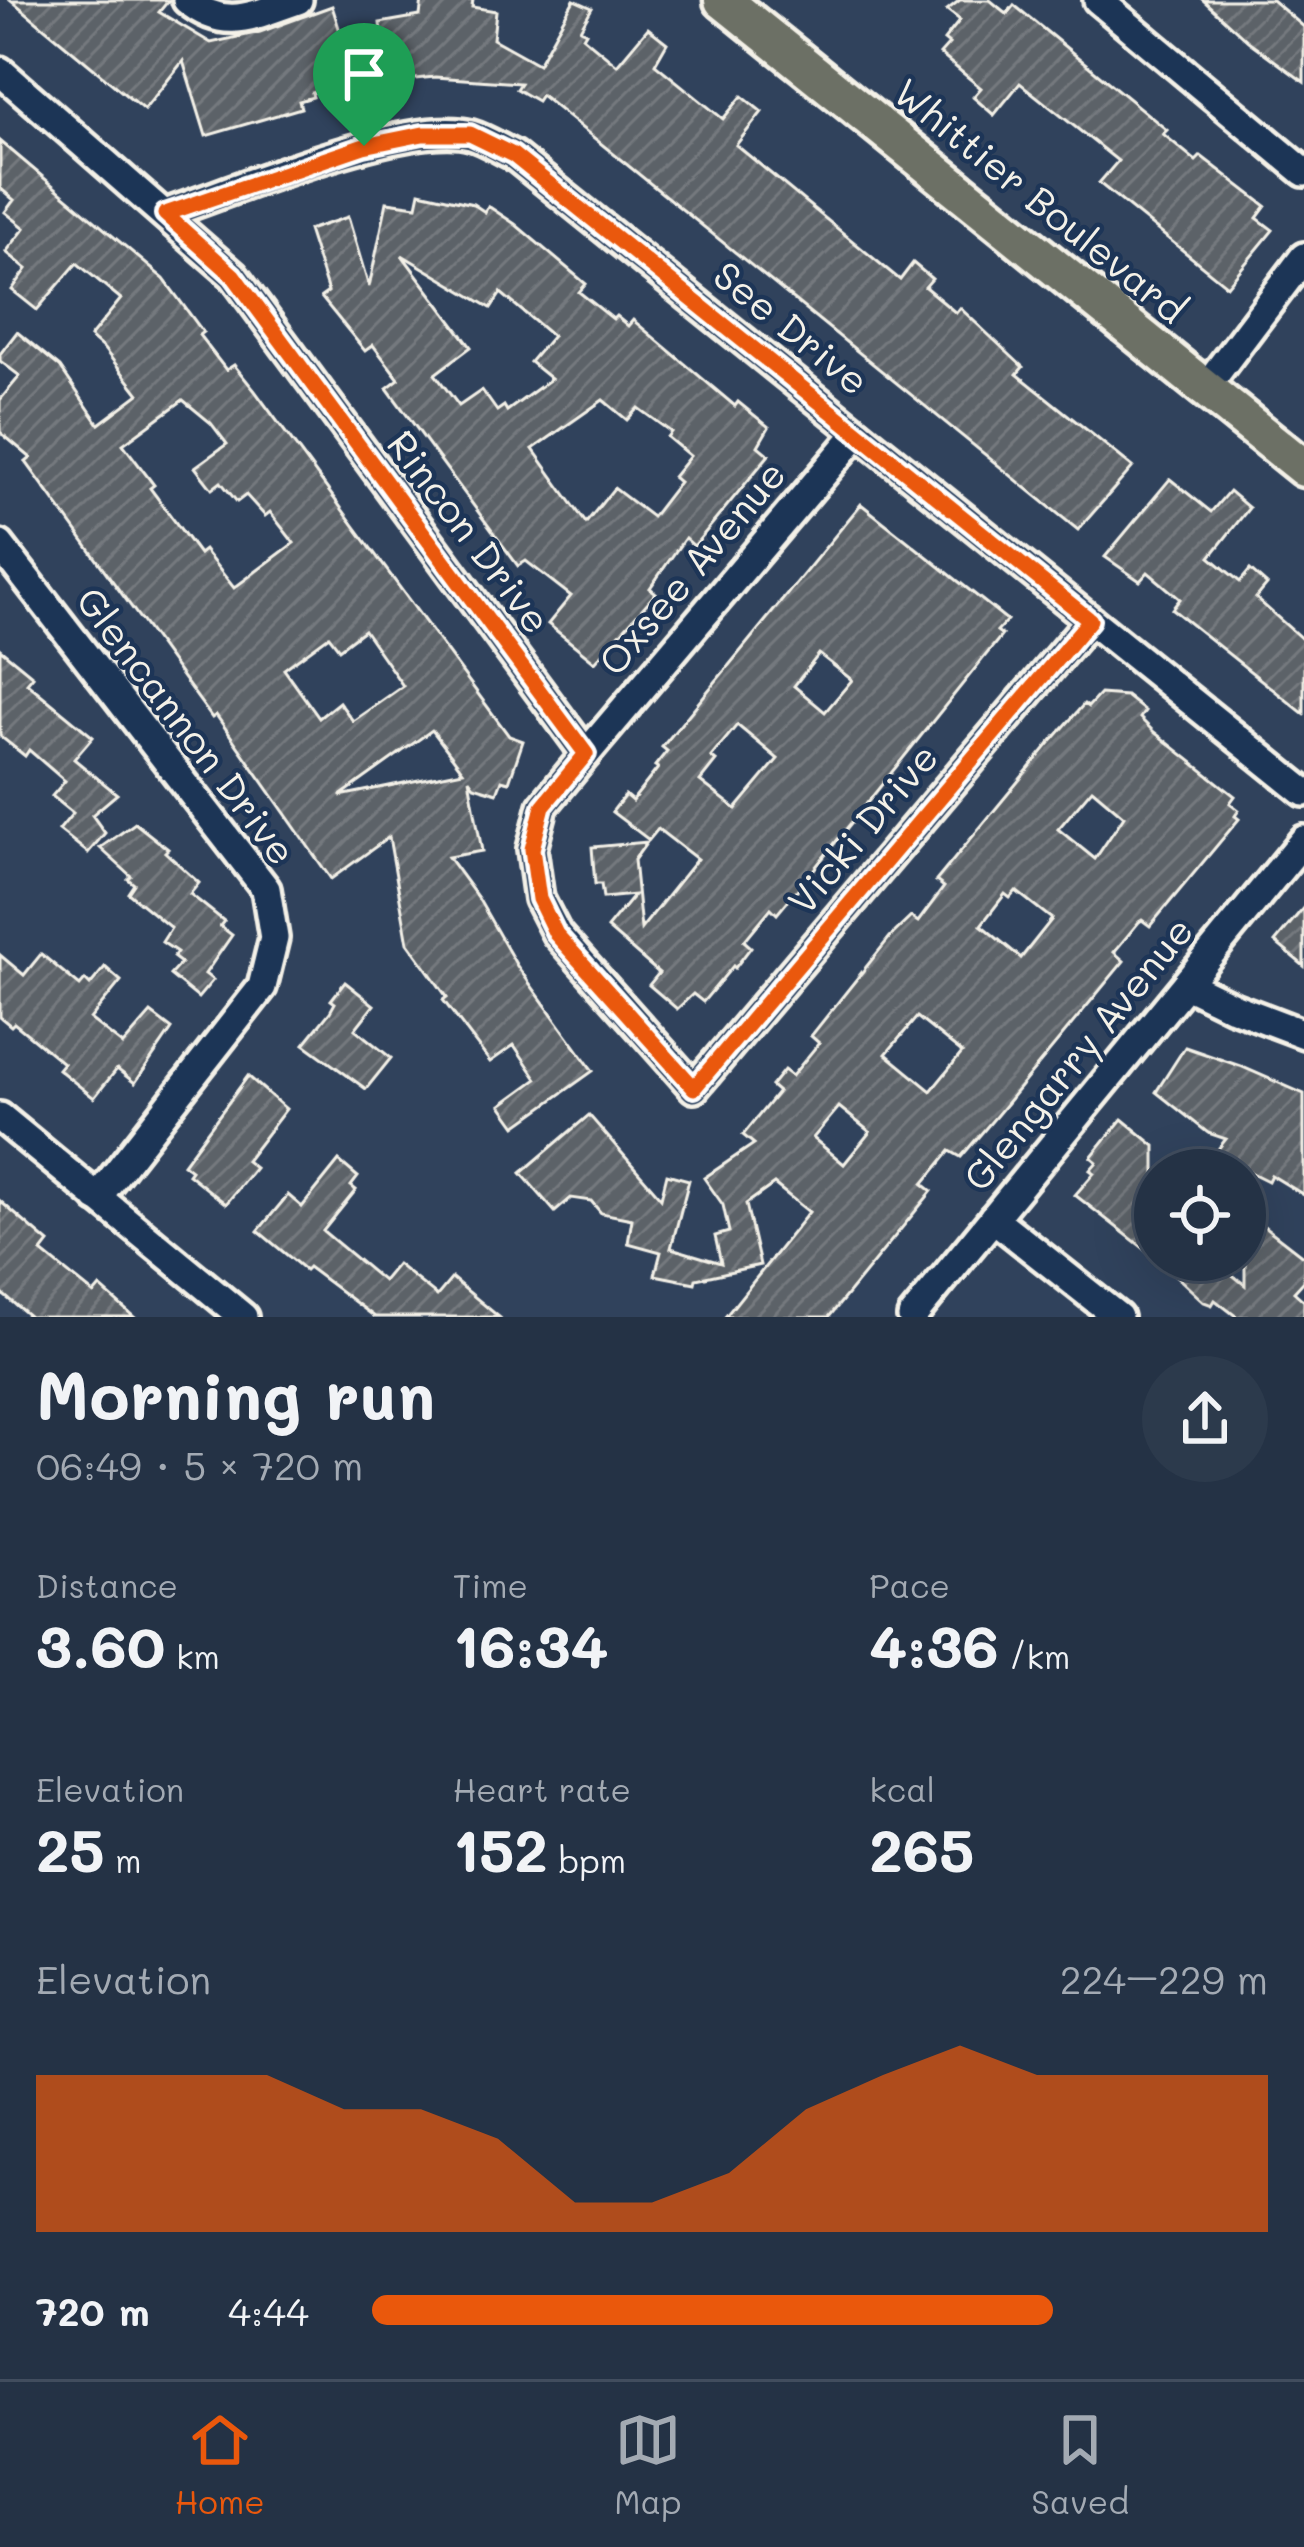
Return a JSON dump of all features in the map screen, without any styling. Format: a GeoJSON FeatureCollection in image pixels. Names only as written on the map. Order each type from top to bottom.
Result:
{"type":"FeatureCollection","features":[{"type":"Feature","properties":{"kind":"main road","name":"Whittier Boulevard"},"geometry":{"type":"LineString","coordinates":[[723,0],[1304,468]]}},
{"type":"Feature","properties":{"kind":"street"},"geometry":{"type":"LineString","coordinates":[[187,0],[206,17],[237,20],[298,0]]}},
{"type":"Feature","properties":{"kind":"street"},"geometry":{"type":"LineString","coordinates":[[1098,0],[1304,172]]}},
{"type":"Feature","properties":{"kind":"street","name":"Rincon Drive"},"geometry":{"type":"LineString","coordinates":[[0,71],[233,275],[586,754]]}},
{"type":"Feature","properties":{"kind":"street","name":"See Drive"},"geometry":{"type":"LineString","coordinates":[[165,214],[364,146],[423,134],[470,134],[513,155],[1304,792]]}},
{"type":"Feature","properties":{"kind":"street"},"geometry":{"type":"LineString","coordinates":[[1205,388],[1304,257]]}},
{"type":"Feature","properties":{"kind":"street","name":"Oxsee Avenue"},"geometry":{"type":"LineString","coordinates":[[586,754],[858,433]]}},
{"type":"Feature","properties":{"kind":"street","name":"Glencannon Drive"},"geometry":{"type":"LineString","coordinates":[[0,544],[266,889],[274,938],[262,987],[97,1198]]}},
{"type":"Feature","properties":{"kind":"street","name":"Vicki Drive"},"geometry":{"type":"LineString","coordinates":[[586,754],[543,806],[532,849],[539,899],[556,934],[694,1088],[1090,620]]}},
{"type":"Feature","properties":{"kind":"street","name":"Glengarry Avenue"},"geometry":{"type":"LineString","coordinates":[[912,1317],[1304,840]]}},
{"type":"Feature","properties":{"kind":"street"},"geometry":{"type":"LineString","coordinates":[[1186,984],[1304,1034]]}},
{"type":"Feature","properties":{"kind":"street"},"geometry":{"type":"LineString","coordinates":[[0,1118],[243,1317]]}},
{"type":"Feature","properties":{"kind":"street"},"geometry":{"type":"LineString","coordinates":[[993,1218],[1118,1317]]}},
{"type":"Feature","properties":{"kind":"building"},"geometry":{"type":"Polygon","coordinates":[[[11,0],[169,0],[159,12],[211,43],[260,32],[332,6],[344,44],[381,33],[380,23],[420,16],[422,0],[473,0],[472,7],[496,11],[493,39],[538,64],[574,0],[592,8],[580,29],[586,32],[583,37],[617,65],[648,28],[667,43],[655,64],[723,119],[742,96],[762,112],[736,145],[900,280],[913,263],[932,279],[925,287],[956,313],[960,308],[1023,367],[1017,374],[1133,467],[1078,530],[541,95],[537,101],[516,89],[520,83],[435,77],[384,82],[357,91],[353,79],[312,93],[313,97],[299,101],[301,108],[206,136],[183,61],[144,110],[11,0]]]}},
{"type":"Feature","properties":{"kind":"building"},"geometry":{"type":"Polygon","coordinates":[[[960,0],[990,0],[1007,14],[1014,5],[1167,130],[1163,134],[1196,161],[1201,156],[1266,206],[1257,218],[1273,230],[1227,286],[1099,183],[1118,161],[1020,83],[994,115],[973,97],[981,88],[940,54],[949,44],[944,40],[960,20],[947,10],[960,0]]]}},
{"type":"Feature","properties":{"kind":"building"},"geometry":{"type":"Polygon","coordinates":[[[1203,0],[1272,0],[1304,27],[1304,82],[1248,41],[1203,0]]]}},
{"type":"Feature","properties":{"kind":"building"},"geometry":{"type":"Polygon","coordinates":[[[0,141],[164,279],[203,332],[199,335],[226,370],[234,365],[255,391],[509,736],[523,741],[509,782],[502,780],[497,793],[474,786],[469,779],[482,851],[448,857],[517,966],[593,1071],[516,1126],[501,1105],[537,1079],[514,1045],[490,1062],[408,943],[389,837],[331,879],[216,715],[212,718],[26,462],[31,458],[0,432],[0,400],[20,376],[0,361],[0,354],[17,332],[60,367],[99,424],[139,394],[90,337],[121,299],[77,263],[37,310],[12,290],[27,269],[6,252],[25,228],[5,212],[14,200],[0,188],[0,141]],[[183,400],[123,444],[199,554],[204,550],[234,588],[294,543],[270,512],[265,516],[246,495],[237,502],[221,482],[212,489],[195,467],[227,444],[183,400]],[[364,630],[339,649],[329,636],[284,669],[319,718],[339,702],[353,721],[403,686],[364,630]],[[432,730],[340,796],[463,771],[432,730]]]}},
{"type":"Feature","properties":{"kind":"building"},"geometry":{"type":"Polygon","coordinates":[[[420,192],[473,204],[485,212],[488,206],[586,284],[579,292],[613,319],[616,316],[628,326],[633,320],[735,406],[738,402],[769,427],[758,446],[769,455],[694,546],[685,538],[650,588],[656,593],[595,662],[548,624],[571,596],[526,561],[518,566],[387,388],[399,379],[373,345],[365,351],[321,297],[328,292],[308,230],[348,217],[369,287],[387,202],[417,206],[420,192]],[[402,255],[471,347],[435,374],[459,406],[482,390],[497,411],[504,406],[507,411],[551,379],[530,362],[552,336],[501,293],[491,308],[402,255]],[[603,400],[533,449],[586,523],[614,488],[652,517],[679,482],[673,477],[690,456],[667,437],[671,432],[638,408],[627,420],[603,400]]]}},
{"type":"Feature","properties":{"kind":"building"},"geometry":{"type":"Polygon","coordinates":[[[1170,479],[1211,512],[1229,491],[1249,508],[1210,557],[1240,582],[1250,570],[1267,585],[1256,598],[1304,641],[1304,714],[1172,609],[1180,599],[1148,572],[1140,581],[1105,557],[1170,479]]]}},
{"type":"Feature","properties":{"kind":"building"},"geometry":{"type":"Polygon","coordinates":[[[861,504],[1007,620],[997,631],[1002,635],[802,884],[777,914],[771,908],[744,941],[751,947],[735,968],[703,1002],[693,994],[677,1009],[649,985],[659,973],[607,928],[634,895],[603,898],[601,884],[595,884],[592,847],[647,842],[634,860],[641,929],[697,859],[658,829],[649,840],[612,812],[625,795],[632,801],[658,768],[667,751],[662,747],[861,504]],[[819,654],[794,686],[825,712],[852,680],[819,654]],[[737,725],[711,757],[716,761],[700,781],[736,809],[778,759],[737,725]]]}},
{"type":"Feature","properties":{"kind":"building"},"geometry":{"type":"Polygon","coordinates":[[[0,649],[33,676],[27,683],[93,737],[74,759],[117,794],[92,815],[105,833],[88,853],[59,830],[73,813],[52,796],[65,781],[29,750],[25,756],[0,736],[0,649]]]}},
{"type":"Feature","properties":{"kind":"building"},"geometry":{"type":"Polygon","coordinates":[[[1100,694],[1126,696],[1145,711],[1140,718],[1154,732],[1235,796],[1230,803],[1239,810],[1235,816],[1239,819],[1150,926],[1139,922],[1114,952],[1124,961],[961,1157],[950,1151],[923,1184],[932,1191],[829,1317],[725,1317],[809,1212],[774,1184],[746,1204],[760,1265],[695,1283],[655,1275],[661,1252],[628,1243],[632,1219],[601,1213],[591,1201],[571,1198],[555,1212],[521,1173],[589,1115],[661,1198],[667,1174],[689,1180],[671,1248],[721,1263],[715,1236],[729,1232],[723,1205],[704,1178],[754,1144],[743,1135],[778,1092],[771,1086],[784,1070],[792,1076],[819,1043],[811,1036],[890,937],[911,917],[918,922],[944,887],[936,881],[1049,744],[1084,704],[1088,707],[1100,694]],[[1092,789],[1058,829],[1095,859],[1124,816],[1092,789]],[[1016,891],[1010,898],[1005,894],[981,925],[1021,958],[1052,919],[1016,891]],[[917,1017],[886,1054],[931,1091],[962,1053],[917,1017]],[[839,1107],[813,1138],[844,1164],[870,1132],[839,1107]]]}},
{"type":"Feature","properties":{"kind":"building"},"geometry":{"type":"Polygon","coordinates":[[[135,823],[168,849],[165,852],[199,883],[190,894],[224,921],[220,926],[232,935],[205,974],[213,980],[198,998],[170,975],[181,963],[173,957],[177,952],[162,942],[171,928],[128,893],[134,884],[128,879],[131,876],[100,848],[135,823]]]}},
{"type":"Feature","properties":{"kind":"building"},"geometry":{"type":"Polygon","coordinates":[[[1304,907],[1304,966],[1275,942],[1304,907]]]}},
{"type":"Feature","properties":{"kind":"building"},"geometry":{"type":"Polygon","coordinates":[[[41,954],[80,986],[85,980],[90,985],[105,967],[121,981],[90,1019],[123,1045],[151,1013],[172,1029],[135,1083],[117,1069],[94,1098],[58,1069],[63,1063],[0,1017],[0,955],[24,975],[41,954]]]}},
{"type":"Feature","properties":{"kind":"building"},"geometry":{"type":"Polygon","coordinates":[[[345,982],[374,1005],[355,1029],[391,1058],[366,1089],[304,1044],[330,1012],[335,1003],[331,1000],[345,982]]]}},
{"type":"Feature","properties":{"kind":"building"},"geometry":{"type":"Polygon","coordinates":[[[1185,1047],[1304,1094],[1304,1195],[1271,1175],[1266,1180],[1266,1149],[1218,1149],[1226,1139],[1208,1133],[1156,1092],[1185,1047]]]}},
{"type":"Feature","properties":{"kind":"building"},"geometry":{"type":"Polygon","coordinates":[[[248,1076],[286,1109],[246,1161],[255,1168],[226,1204],[188,1174],[191,1170],[183,1164],[248,1076]]]}},
{"type":"Feature","properties":{"kind":"building"},"geometry":{"type":"Polygon","coordinates":[[[1122,1119],[1155,1146],[1134,1149],[1134,1241],[1075,1195],[1094,1173],[1090,1170],[1097,1162],[1091,1157],[1122,1119]]]}},
{"type":"Feature","properties":{"kind":"building"},"geometry":{"type":"Polygon","coordinates":[[[339,1161],[358,1177],[351,1186],[356,1190],[323,1231],[383,1281],[397,1264],[437,1296],[452,1278],[499,1317],[375,1317],[258,1231],[288,1195],[302,1207],[339,1161]]]}},
{"type":"Feature","properties":{"kind":"building"},"geometry":{"type":"Polygon","coordinates":[[[0,1201],[49,1243],[42,1252],[94,1294],[100,1287],[134,1317],[30,1317],[0,1292],[0,1201]]]}},
{"type":"Feature","properties":{"kind":"building"},"geometry":{"type":"Polygon","coordinates":[[[1266,1228],[1304,1257],[1304,1281],[1294,1292],[1304,1301],[1304,1317],[1237,1317],[1215,1300],[1212,1305],[1204,1302],[1182,1281],[1240,1281],[1245,1285],[1245,1281],[1266,1281],[1266,1228]]]}},
{"type":"Feature","properties":{"kind":"route"},"geometry":{"type":"LineString","coordinates":[[423,134],[470,134],[513,155],[1090,620],[694,1088],[556,934],[539,899],[532,849],[543,806],[586,754],[233,275],[165,214],[364,146],[423,134]]}}]}
